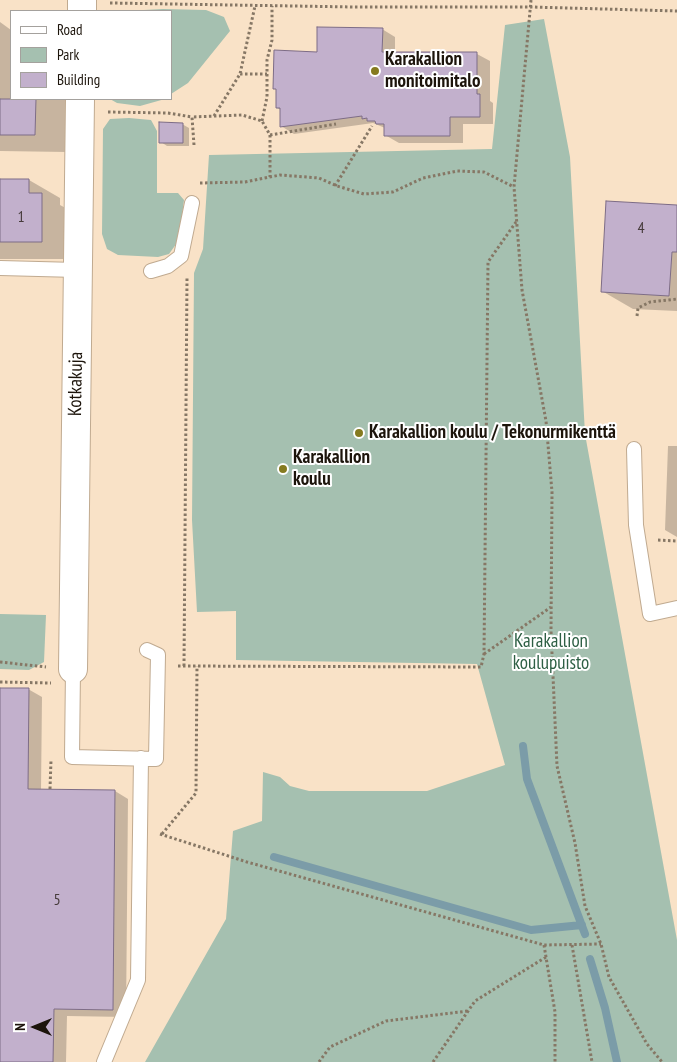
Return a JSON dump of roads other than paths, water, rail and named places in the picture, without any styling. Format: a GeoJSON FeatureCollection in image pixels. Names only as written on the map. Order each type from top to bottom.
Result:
{"type":"FeatureCollection","features":[{"type":"Feature","properties":{"kind":"street","name":"Kotkakuja"},"geometry":{"type":"LineString","coordinates":[[62,676],[77,270],[80,100]]}},
{"type":"Feature","properties":{"kind":"lane"},"geometry":{"type":"LineString","coordinates":[[151,271],[168,266],[181,256],[192,203]]}},
{"type":"Feature","properties":{"kind":"lane"},"geometry":{"type":"LineString","coordinates":[[0,268],[77,270]]}},
{"type":"Feature","properties":{"kind":"lane"},"geometry":{"type":"LineString","coordinates":[[634,449],[636,525],[650,614],[677,608]]}},
{"type":"Feature","properties":{"kind":"lane"},"geometry":{"type":"LineString","coordinates":[[62,676],[72,757],[156,759],[158,655],[147,650]]}},
{"type":"Feature","properties":{"kind":"lane"},"geometry":{"type":"LineString","coordinates":[[104,1062],[138,980],[141,758]]}},
{"type":"Feature","properties":{"kind":"waterway"},"geometry":{"type":"LineString","coordinates":[[523,746],[527,779],[585,934]]}},
{"type":"Feature","properties":{"kind":"waterway"},"geometry":{"type":"LineString","coordinates":[[274,857],[531,930],[582,925]]}},
{"type":"Feature","properties":{"kind":"waterway"},"geometry":{"type":"LineString","coordinates":[[590,959],[605,1008],[617,1062]]}},
{"type":"Feature","properties":{"kind":"place","name":"Karakallion monitoimitalo"},"geometry":{"type":"Point","coordinates":[375,71]}},
{"type":"Feature","properties":{"kind":"place","name":"Karakallion koulu / Tekonurmikenttä"},"geometry":{"type":"Point","coordinates":[359,433]}},
{"type":"Feature","properties":{"kind":"place","name":"Karakallion koulu"},"geometry":{"type":"Point","coordinates":[283,469]}},
{"type":"Feature","properties":{"kind":"park label","name":"Karakallion koulupuisto"},"geometry":{"type":"Point","coordinates":[551,653]}}]}
